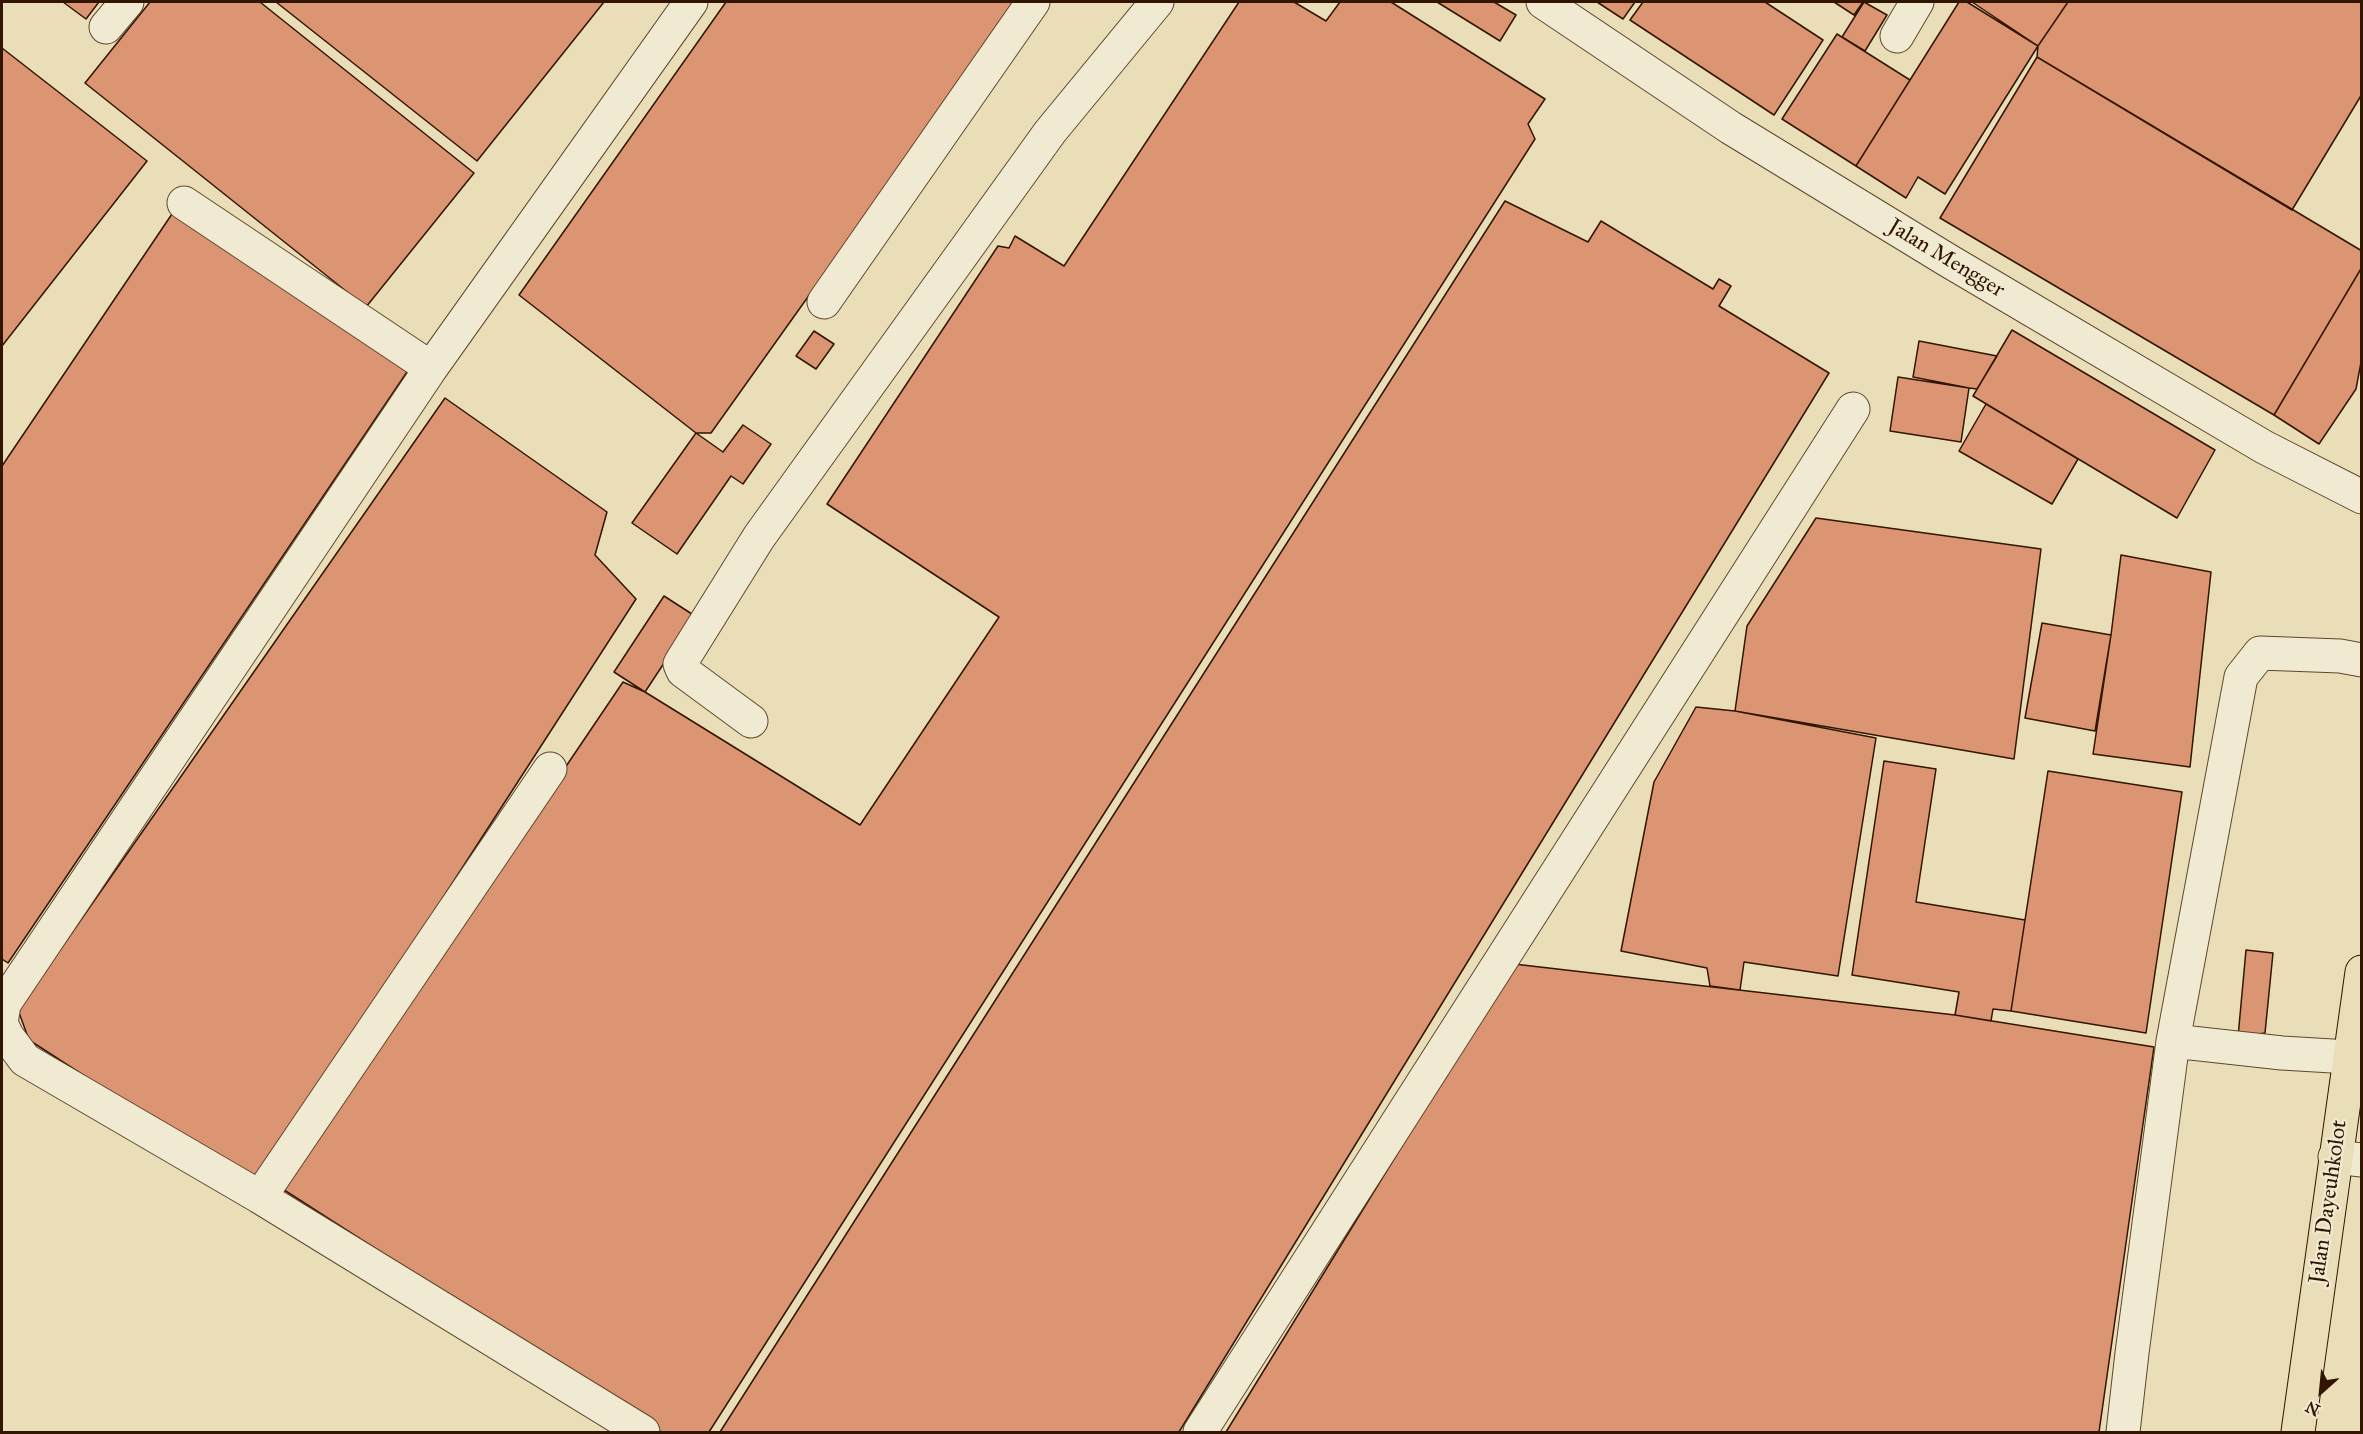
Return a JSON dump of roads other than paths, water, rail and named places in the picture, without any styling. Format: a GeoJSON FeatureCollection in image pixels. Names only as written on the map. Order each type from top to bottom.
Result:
{"type":"FeatureCollection","features":[{"type":"Feature","properties":{"kind":"main road","name":"Jalan Dayeuhkolot"},"geometry":{"type":"LineString","coordinates":[[2298,1432],[2348,1159],[2349,1057],[2361,972]]}},
{"type":"Feature","properties":{"kind":"street"},"geometry":{"type":"LineString","coordinates":[[106,27],[128,2]]}},
{"type":"Feature","properties":{"kind":"street"},"geometry":{"type":"LineString","coordinates":[[2,1017],[4,1004],[431,368],[691,2]]}},
{"type":"Feature","properties":{"kind":"street"},"geometry":{"type":"LineString","coordinates":[[824,302],[1033,2]]}},
{"type":"Feature","properties":{"kind":"street"},"geometry":{"type":"LineString","coordinates":[[751,721],[683,671],[680,664],[682,658],[759,537],[1050,132],[1157,2]]}},
{"type":"Feature","properties":{"kind":"street","name":"Jalan Mengger"},"geometry":{"type":"LineString","coordinates":[[1543,2],[1731,128],[1920,243],[2264,447],[2361,497]]}},
{"type":"Feature","properties":{"kind":"street"},"geometry":{"type":"LineString","coordinates":[[1897,36],[1917,2]]}},
{"type":"Feature","properties":{"kind":"street"},"geometry":{"type":"LineString","coordinates":[[184,203],[431,368]]}},
{"type":"Feature","properties":{"kind":"street"},"geometry":{"type":"LineString","coordinates":[[1200,1432],[1853,409]]}},
{"type":"Feature","properties":{"kind":"street"},"geometry":{"type":"LineString","coordinates":[[2123,1432],[2173,1041],[2241,677],[2260,653],[2340,656],[2361,660]]}},
{"type":"Feature","properties":{"kind":"street"},"geometry":{"type":"LineString","coordinates":[[260,1197],[550,769]]}},
{"type":"Feature","properties":{"kind":"street"},"geometry":{"type":"LineString","coordinates":[[2,1025],[7,1036],[25,1060],[260,1197],[643,1432]]}},
{"type":"Feature","properties":{"kind":"street"},"geometry":{"type":"LineString","coordinates":[[2173,1041],[2282,1053],[2349,1057]]}}]}
